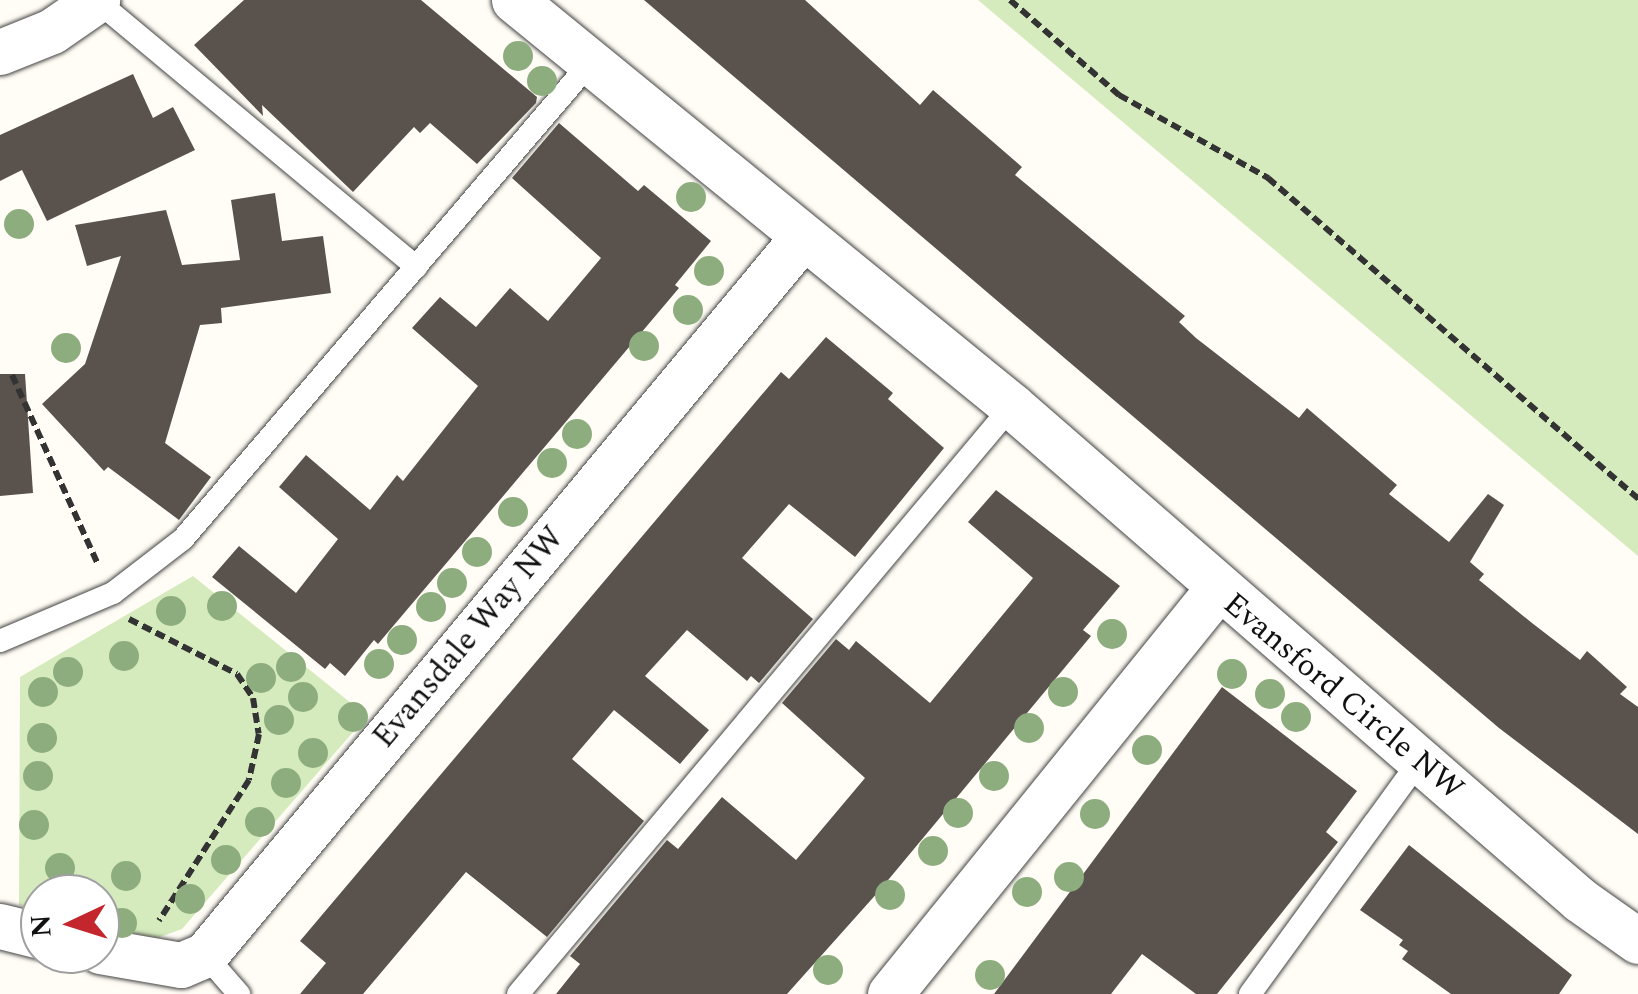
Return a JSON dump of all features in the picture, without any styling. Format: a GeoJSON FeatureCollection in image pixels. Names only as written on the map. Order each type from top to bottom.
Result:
{"type":"FeatureCollection","features":[{"type":"Feature","properties":{"kind":"street"},"geometry":{"type":"LineString","coordinates":[[0,52],[52,31],[97,0]]}},
{"type":"Feature","properties":{"kind":"street"},"geometry":{"type":"LineString","coordinates":[[514,0],[1012,406],[1219,587]]}},
{"type":"Feature","properties":{"kind":"street","name":"Evansdale Way NW"},"geometry":{"type":"LineString","coordinates":[[205,955],[802,238]]}},
{"type":"Feature","properties":{"kind":"street","name":"Evansford Circle NW"},"geometry":{"type":"LineString","coordinates":[[890,994],[1219,587],[1580,900],[1638,941]]}},
{"type":"Feature","properties":{"kind":"street"},"geometry":{"type":"LineString","coordinates":[[120,954],[181,965],[205,955]]}},
{"type":"Feature","properties":{"kind":"lane"},"geometry":{"type":"LineString","coordinates":[[97,0],[416,267]]}},
{"type":"Feature","properties":{"kind":"lane"},"geometry":{"type":"LineString","coordinates":[[0,641],[114,594],[184,539],[589,64]]}},
{"type":"Feature","properties":{"kind":"lane"},"geometry":{"type":"LineString","coordinates":[[518,994],[1012,406]]}},
{"type":"Feature","properties":{"kind":"lane"},"geometry":{"type":"LineString","coordinates":[[1250,994],[1420,760]]}},
{"type":"Feature","properties":{"kind":"lane"},"geometry":{"type":"LineString","coordinates":[[205,955],[239,994]]}},
{"type":"Feature","properties":{"kind":"path"},"geometry":{"type":"LineString","coordinates":[[1010,0],[1119,95],[1268,178],[1638,498]]}},
{"type":"Feature","properties":{"kind":"path"},"geometry":{"type":"LineString","coordinates":[[12,375],[99,567]]}},
{"type":"Feature","properties":{"kind":"path"},"geometry":{"type":"LineString","coordinates":[[127,617],[237,674],[254,698],[259,734],[249,780],[158,924]]}},
{"type":"Feature","properties":{"kind":"green space"},"geometry":{"type":"Polygon","coordinates":[[[978,0],[1638,0],[1638,556],[978,0]]]}},
{"type":"Feature","properties":{"kind":"green space"},"geometry":{"type":"Polygon","coordinates":[[[193,576],[367,716],[182,929],[157,938],[120,930],[120,874],[20,874],[19,905],[20,677],[193,576]]]}},
{"type":"Feature","properties":{"kind":"building"},"geometry":{"type":"Polygon","coordinates":[[[244,0],[421,0],[537,97],[536,103],[477,164],[430,123],[420,133],[414,127],[353,192],[262,105],[263,116],[194,45],[244,0]]]}},
{"type":"Feature","properties":{"kind":"building"},"geometry":{"type":"Polygon","coordinates":[[[644,0],[805,0],[920,105],[933,90],[1022,167],[1015,175],[1185,316],[1179,322],[1196,338],[1299,418],[1307,408],[1397,485],[1389,494],[1449,542],[1488,494],[1504,505],[1470,562],[1484,574],[1479,580],[1532,623],[1580,660],[1587,651],[1627,687],[1620,694],[1638,707],[1638,834],[1499,728],[644,0]]]}},
{"type":"Feature","properties":{"kind":"building"},"geometry":{"type":"Polygon","coordinates":[[[133,74],[153,118],[173,107],[195,150],[47,221],[22,170],[0,181],[0,135],[133,74]]]}},
{"type":"Feature","properties":{"kind":"building"},"geometry":{"type":"Polygon","coordinates":[[[559,123],[638,191],[644,185],[711,241],[675,285],[679,288],[378,644],[374,640],[345,676],[330,663],[325,669],[212,577],[239,546],[296,593],[338,539],[279,487],[306,455],[370,510],[397,475],[403,481],[478,386],[412,328],[440,297],[476,327],[510,288],[548,321],[601,258],[512,178],[559,123]]]}},
{"type":"Feature","properties":{"kind":"building"},"geometry":{"type":"Polygon","coordinates":[[[275,193],[282,241],[323,236],[331,293],[221,308],[222,323],[200,325],[165,443],[211,477],[179,520],[108,467],[104,471],[42,404],[85,364],[121,256],[87,266],[75,225],[166,210],[182,265],[240,260],[231,200],[275,193]]]}},
{"type":"Feature","properties":{"kind":"building"},"geometry":{"type":"Polygon","coordinates":[[[826,337],[893,393],[888,399],[944,448],[855,557],[789,504],[742,558],[813,619],[759,683],[751,676],[747,681],[687,630],[645,676],[709,730],[680,764],[614,710],[572,759],[644,821],[547,937],[466,872],[363,994],[300,994],[326,963],[300,941],[781,372],[789,379],[826,337]]]}},
{"type":"Feature","properties":{"kind":"building"},"geometry":{"type":"Polygon","coordinates":[[[0,374],[25,374],[33,493],[0,496],[0,374]]]}},
{"type":"Feature","properties":{"kind":"building"},"geometry":{"type":"Polygon","coordinates":[[[996,490],[1120,586],[1083,630],[1091,636],[879,891],[787,994],[556,994],[580,964],[570,956],[667,840],[678,849],[722,797],[796,860],[865,778],[782,703],[836,639],[849,650],[856,641],[930,703],[1033,578],[968,522],[996,490]]]}},
{"type":"Feature","properties":{"kind":"building"},"geometry":{"type":"Polygon","coordinates":[[[1222,687],[1357,791],[1326,832],[1338,842],[1217,994],[1196,994],[1142,954],[1111,994],[994,994],[1222,687]]]}},
{"type":"Feature","properties":{"kind":"building"},"geometry":{"type":"Polygon","coordinates":[[[1409,845],[1572,975],[1559,994],[1451,994],[1402,959],[1408,951],[1399,945],[1403,940],[1360,910],[1409,845]]]}}]}
